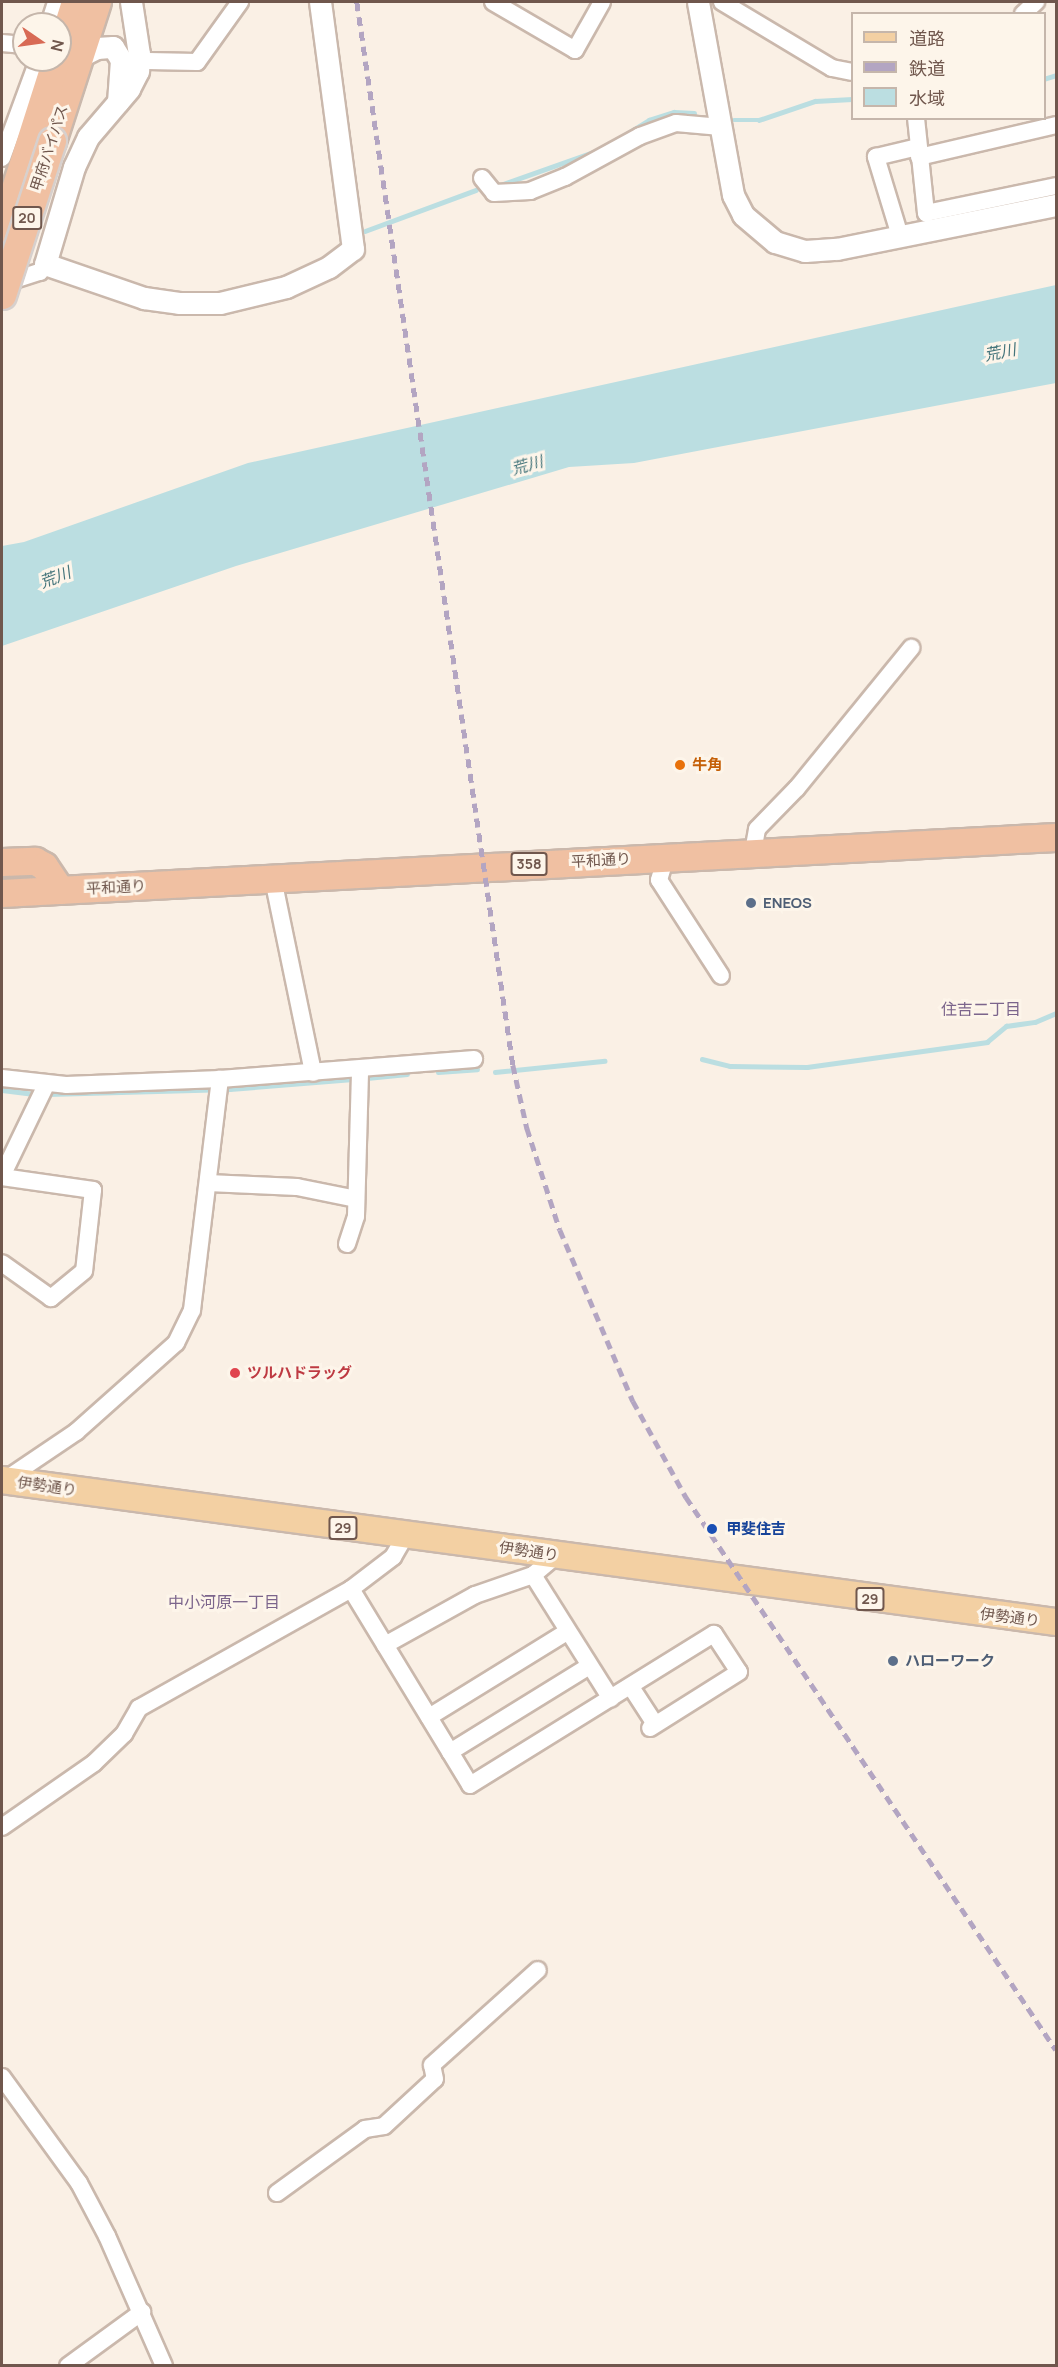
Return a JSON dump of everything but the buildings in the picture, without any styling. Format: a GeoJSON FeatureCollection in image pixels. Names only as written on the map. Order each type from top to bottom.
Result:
{"type":"FeatureCollection","features":[{"type":"Feature","properties":{"kind":"highway","name":"甲府バイパス"},"geometry":{"type":"LineString","coordinates":[[72,18],[75,2]]}},
{"type":"Feature","properties":{"kind":"highway","name":"甲府バイパス"},"geometry":{"type":"LineString","coordinates":[[72,43],[97,2]]}},
{"type":"Feature","properties":{"kind":"highway","name":"甲府バイパス"},"geometry":{"type":"LineString","coordinates":[[2,229],[40,112],[58,72]]}},
{"type":"Feature","properties":{"kind":"highway","name":"甲府バイパス"},"geometry":{"type":"LineString","coordinates":[[2,295],[52,141],[62,72]]}},
{"type":"Feature","properties":{"kind":"highway","name":"平和通り"},"geometry":{"type":"LineString","coordinates":[[2,893],[1056,837]]}},
{"type":"Feature","properties":{"kind":"highway"},"geometry":{"type":"LineString","coordinates":[[2,862],[35,861],[44,866],[60,890]]}},
{"type":"Feature","properties":{"kind":"main road","name":"伊勢通り"},"geometry":{"type":"LineString","coordinates":[[3,1480],[1056,1623]]}},
{"type":"Feature","properties":{"kind":"street"},"geometry":{"type":"LineString","coordinates":[[2,284],[40,272],[45,264],[74,167],[88,137],[118,102],[138,71],[140,54],[131,2]]}},
{"type":"Feature","properties":{"kind":"street"},"geometry":{"type":"LineString","coordinates":[[148,61],[197,62],[240,2]]}},
{"type":"Feature","properties":{"kind":"street"},"geometry":{"type":"LineString","coordinates":[[45,264],[144,298],[220,303],[286,287],[329,267],[353,249],[320,2]]}},
{"type":"Feature","properties":{"kind":"street"},"geometry":{"type":"LineString","coordinates":[[493,2],[574,50],[602,2]]}},
{"type":"Feature","properties":{"kind":"street"},"geometry":{"type":"LineString","coordinates":[[698,2],[733,195],[743,215],[774,242],[804,251],[900,236],[1056,205]]}},
{"type":"Feature","properties":{"kind":"street"},"geometry":{"type":"LineString","coordinates":[[722,2],[832,68],[851,72]]}},
{"type":"Feature","properties":{"kind":"street"},"geometry":{"type":"LineString","coordinates":[[72,53],[113,47],[121,60],[118,102]]}},
{"type":"Feature","properties":{"kind":"street"},"geometry":{"type":"LineString","coordinates":[[2,158],[34,72]]}},
{"type":"Feature","properties":{"kind":"street"},"geometry":{"type":"LineString","coordinates":[[916,120],[926,213],[1056,186]]}},
{"type":"Feature","properties":{"kind":"street"},"geometry":{"type":"LineString","coordinates":[[482,178],[494,193],[530,191],[566,177],[640,136],[675,123],[722,126]]}},
{"type":"Feature","properties":{"kind":"street"},"geometry":{"type":"LineString","coordinates":[[900,236],[876,157],[919,152],[1056,125]]}},
{"type":"Feature","properties":{"kind":"street"},"geometry":{"type":"LineString","coordinates":[[753,852],[757,829],[797,788],[911,648]]}},
{"type":"Feature","properties":{"kind":"street"},"geometry":{"type":"LineString","coordinates":[[666,857],[659,880],[721,976]]}},
{"type":"Feature","properties":{"kind":"street"},"geometry":{"type":"LineString","coordinates":[[273,879],[313,1073]]}},
{"type":"Feature","properties":{"kind":"street"},"geometry":{"type":"LineString","coordinates":[[2,1078],[46,1085],[220,1079],[474,1059]]}},
{"type":"Feature","properties":{"kind":"street"},"geometry":{"type":"LineString","coordinates":[[347,1244],[356,1216],[360,1069]]}},
{"type":"Feature","properties":{"kind":"street"},"geometry":{"type":"LineString","coordinates":[[3,1480],[76,1432],[176,1343],[192,1310],[220,1079]]}},
{"type":"Feature","properties":{"kind":"street"},"geometry":{"type":"LineString","coordinates":[[2,1263],[51,1298],[84,1271],[93,1190],[2,1176],[46,1085]]}},
{"type":"Feature","properties":{"kind":"street"},"geometry":{"type":"LineString","coordinates":[[208,1183],[297,1187],[356,1199]]}},
{"type":"Feature","properties":{"kind":"street"},"geometry":{"type":"LineString","coordinates":[[2,1827],[94,1763],[124,1734],[139,1708],[351,1590],[393,1557],[405,1536]]}},
{"type":"Feature","properties":{"kind":"street"},"geometry":{"type":"LineString","coordinates":[[385,1645],[475,1595],[533,1575],[557,1555]]}},
{"type":"Feature","properties":{"kind":"street"},"geometry":{"type":"LineString","coordinates":[[533,1575],[611,1699]]}},
{"type":"Feature","properties":{"kind":"street"},"geometry":{"type":"LineString","coordinates":[[351,1590],[470,1785],[714,1634],[739,1672],[652,1726],[631,1687]]}},
{"type":"Feature","properties":{"kind":"street"},"geometry":{"type":"LineString","coordinates":[[429,1717],[568,1631]]}},
{"type":"Feature","properties":{"kind":"street"},"geometry":{"type":"LineString","coordinates":[[450,1752],[590,1666]]}},
{"type":"Feature","properties":{"kind":"street"},"geometry":{"type":"LineString","coordinates":[[277,2193],[365,2129],[384,2126],[435,2079],[432,2065],[538,1971]]}},
{"type":"Feature","properties":{"kind":"street"},"geometry":{"type":"LineString","coordinates":[[2,2077],[79,2183],[142,2312],[164,2366]]}},
{"type":"Feature","properties":{"kind":"street"},"geometry":{"type":"LineString","coordinates":[[68,2366],[142,2312]]}},
{"type":"Feature","properties":{"kind":"water","name":"荒川"},"geometry":{"type":"Polygon","coordinates":[[[1056,285],[1056,383],[634,463],[569,467],[236,566],[2,646],[2,546],[24,542],[248,463],[1056,285]]]}},
{"type":"Feature","properties":{"kind":"waterway"},"geometry":{"type":"LineString","coordinates":[[1046,78],[1056,75]]}},
{"type":"Feature","properties":{"kind":"waterway"},"geometry":{"type":"LineString","coordinates":[[734,120],[759,120],[815,101],[851,99]]}},
{"type":"Feature","properties":{"kind":"waterway"},"geometry":{"type":"LineString","coordinates":[[625,135],[649,120],[674,112],[694,113]]}},
{"type":"Feature","properties":{"kind":"waterway"},"geometry":{"type":"LineString","coordinates":[[503,184],[596,151]]}},
{"type":"Feature","properties":{"kind":"waterway"},"geometry":{"type":"LineString","coordinates":[[365,231],[476,190]]}},
{"type":"Feature","properties":{"kind":"waterway"},"geometry":{"type":"LineString","coordinates":[[702,1059],[730,1066],[807,1067],[987,1042],[1006,1026],[1035,1022],[1056,1013]]}},
{"type":"Feature","properties":{"kind":"waterway"},"geometry":{"type":"LineString","coordinates":[[495,1072],[604,1061]]}},
{"type":"Feature","properties":{"kind":"waterway"},"geometry":{"type":"LineString","coordinates":[[438,1072],[477,1069]]}},
{"type":"Feature","properties":{"kind":"waterway"},"geometry":{"type":"LineString","coordinates":[[367,1078],[407,1074]]}},
{"type":"Feature","properties":{"kind":"waterway"},"geometry":{"type":"LineString","coordinates":[[48,1094],[230,1089],[353,1079]]}},
{"type":"Feature","properties":{"kind":"waterway"},"geometry":{"type":"LineString","coordinates":[[2,1090],[36,1094]]}},
{"type":"Feature","properties":{"kind":"railway"},"geometry":{"type":"LineString","coordinates":[[357,2],[513,1065],[527,1128],[560,1230],[633,1401],[686,1497],[1056,2050]]}},
{"type":"Feature","properties":{"kind":"place","name":"牛角"},"geometry":{"type":"Point","coordinates":[680,765]}},
{"type":"Feature","properties":{"kind":"place","name":"ENEOS"},"geometry":{"type":"Point","coordinates":[751,903]}},
{"type":"Feature","properties":{"kind":"place","name":"ツルハドラッグ"},"geometry":{"type":"Point","coordinates":[235,1373]}},
{"type":"Feature","properties":{"kind":"place","name":"甲斐住吉"},"geometry":{"type":"Point","coordinates":[712,1529]}},
{"type":"Feature","properties":{"kind":"place","name":"ハローワーク"},"geometry":{"type":"Point","coordinates":[893,1661]}},
{"type":"Feature","properties":{"kind":"district","name":"住吉二丁目"},"geometry":{"type":"Point","coordinates":[981,1009]}},
{"type":"Feature","properties":{"kind":"district","name":"中小河原一丁目"},"geometry":{"type":"Point","coordinates":[224,1602]}}]}
